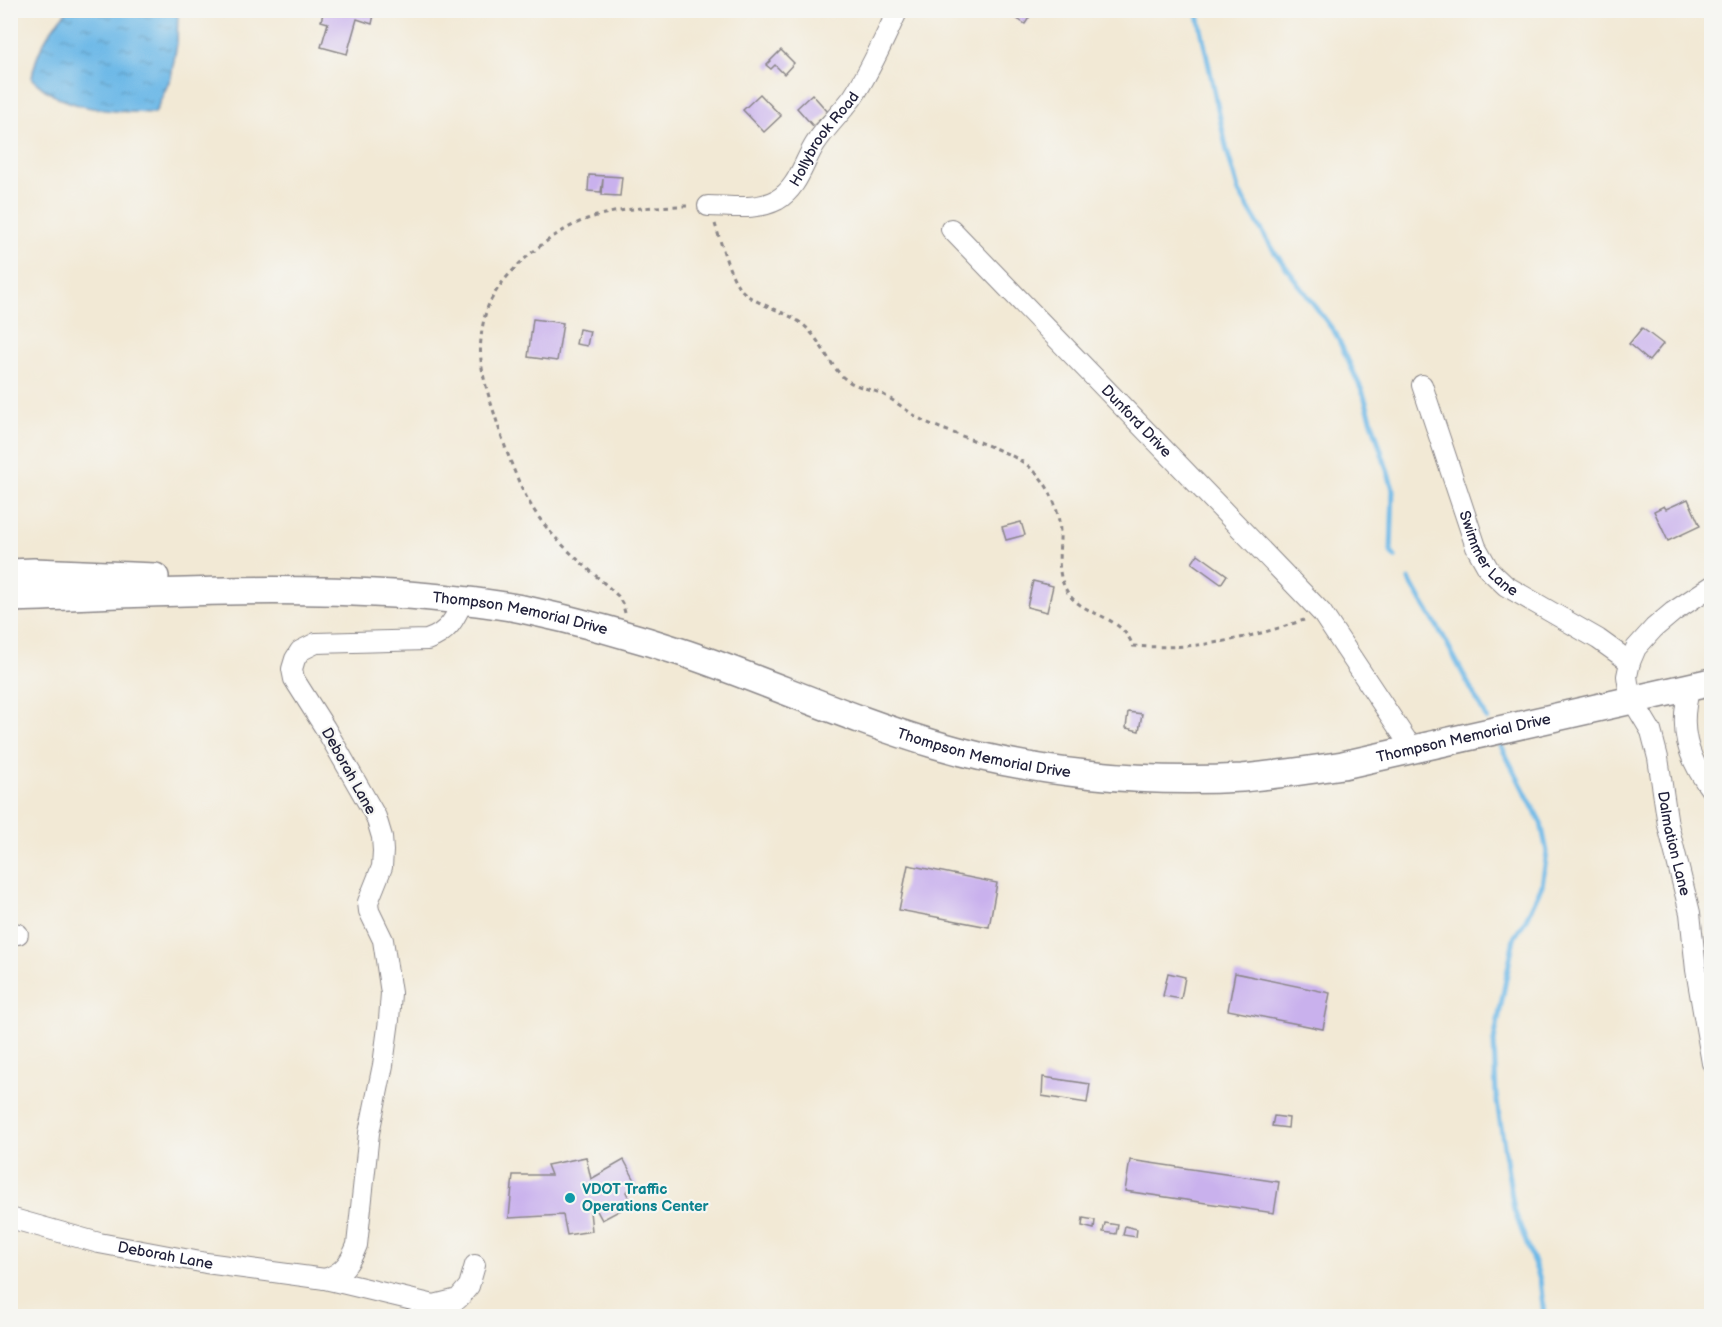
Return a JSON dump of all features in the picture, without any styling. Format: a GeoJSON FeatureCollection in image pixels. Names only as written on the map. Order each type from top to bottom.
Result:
{"type":"FeatureCollection","features":[{"type":"Feature","properties":{"kind":"main road","name":"Thompson Memorial Drive"},"geometry":{"type":"LineString","coordinates":[[10,573],[34,572],[218,580],[266,589]]}},
{"type":"Feature","properties":{"kind":"main road","name":"Thompson Memorial Drive"},"geometry":{"type":"LineString","coordinates":[[10,598],[266,589],[344,591],[464,599],[521,609],[629,635],[927,742],[1030,766],[1123,777],[1239,778],[1343,765],[1701,685]]}},
{"type":"Feature","properties":{"kind":"street","name":"Hollybrook Road"},"geometry":{"type":"LineString","coordinates":[[708,206],[756,207],[778,199],[788,192],[797,180],[815,144],[864,79],[898,10]]}},
{"type":"Feature","properties":{"kind":"street","name":"Dunford Drive"},"geometry":{"type":"LineString","coordinates":[[951,229],[1322,613],[1413,750]]}},
{"type":"Feature","properties":{"kind":"street","name":"Swimmer Lane"},"geometry":{"type":"LineString","coordinates":[[1422,385],[1476,547],[1490,570],[1506,586],[1598,639],[1630,662]]}},
{"type":"Feature","properties":{"kind":"street"},"geometry":{"type":"LineString","coordinates":[[1633,701],[1627,675],[1636,648],[1673,612],[1712,586]]}},
{"type":"Feature","properties":{"kind":"street","name":"Deborah Lane"},"geometry":{"type":"LineString","coordinates":[[325,1279],[344,1270],[352,1259],[357,1245],[369,1133],[383,1065],[391,993],[383,940],[369,911],[368,902],[382,867],[382,837],[376,817],[294,679],[292,669],[300,651],[316,643],[427,640],[436,637],[454,622],[464,599]]}},
{"type":"Feature","properties":{"kind":"street"},"geometry":{"type":"LineString","coordinates":[[1701,685],[1685,705],[1683,726],[1687,744],[1698,770],[1712,791]]}},
{"type":"Feature","properties":{"kind":"street","name":"Dalmation Lane"},"geometry":{"type":"LineString","coordinates":[[1633,701],[1651,731],[1658,758],[1668,825],[1690,913],[1696,970],[1712,1062]]}},
{"type":"Feature","properties":{"kind":"street","name":"Deborah Lane"},"geometry":{"type":"LineString","coordinates":[[10,1218],[99,1243],[174,1257],[325,1279],[434,1305],[458,1299],[470,1286],[475,1265]]}},
{"type":"Feature","properties":{"kind":"path"},"geometry":{"type":"LineString","coordinates":[[629,635],[623,605],[618,596],[551,533],[532,507],[501,436],[484,379],[481,340],[483,322],[491,300],[516,268],[547,241],[587,219],[614,212],[669,206],[708,206],[736,284],[745,294],[783,311],[815,335],[840,374],[850,383],[885,396],[921,419],[1017,459],[1033,470],[1045,484],[1054,500],[1059,519],[1058,563],[1061,581],[1073,599],[1114,622],[1133,646],[1165,648],[1228,642],[1322,613]]}},
{"type":"Feature","properties":{"kind":"water"},"geometry":{"type":"Polygon","coordinates":[[[67,11],[178,11],[177,43],[171,77],[155,113],[106,110],[73,103],[44,89],[32,78],[44,42],[67,11]]]}},
{"type":"Feature","properties":{"kind":"building"},"geometry":{"type":"Polygon","coordinates":[[[324,10],[375,10],[372,24],[357,19],[347,54],[321,47],[328,23],[321,21],[324,10]]]}},
{"type":"Feature","properties":{"kind":"building"},"geometry":{"type":"Polygon","coordinates":[[[1004,10],[1034,10],[1025,24],[1004,10]]]}},
{"type":"Feature","properties":{"kind":"building"},"geometry":{"type":"Polygon","coordinates":[[[781,50],[794,63],[784,74],[775,65],[771,69],[766,65],[781,50]]]}},
{"type":"Feature","properties":{"kind":"building"},"geometry":{"type":"Polygon","coordinates":[[[760,94],[781,116],[764,132],[743,110],[760,94]]]}},
{"type":"Feature","properties":{"kind":"building"},"geometry":{"type":"Polygon","coordinates":[[[812,94],[828,112],[813,126],[797,108],[812,94]]]}},
{"type":"Feature","properties":{"kind":"building"},"geometry":{"type":"Polygon","coordinates":[[[589,175],[622,177],[620,196],[602,195],[603,179],[601,192],[588,191],[589,175]]]}},
{"type":"Feature","properties":{"kind":"building"},"geometry":{"type":"Polygon","coordinates":[[[533,319],[563,323],[557,361],[528,357],[533,319]]]}},
{"type":"Feature","properties":{"kind":"building"},"geometry":{"type":"Polygon","coordinates":[[[1642,328],[1663,344],[1649,361],[1629,344],[1642,328]]]}},
{"type":"Feature","properties":{"kind":"building"},"geometry":{"type":"Polygon","coordinates":[[[579,329],[590,331],[587,346],[576,344],[579,329]]]}},
{"type":"Feature","properties":{"kind":"building"},"geometry":{"type":"Polygon","coordinates":[[[1688,499],[1700,526],[1668,541],[1654,511],[1664,506],[1666,509],[1688,499]]]}},
{"type":"Feature","properties":{"kind":"building"},"geometry":{"type":"Polygon","coordinates":[[[1021,522],[1025,535],[1006,540],[1002,527],[1021,522]]]}},
{"type":"Feature","properties":{"kind":"building"},"geometry":{"type":"Polygon","coordinates":[[[1198,554],[1227,575],[1221,584],[1192,563],[1198,554]]]}},
{"type":"Feature","properties":{"kind":"building"},"geometry":{"type":"Polygon","coordinates":[[[1033,581],[1053,586],[1047,612],[1027,607],[1033,581]]]}},
{"type":"Feature","properties":{"kind":"building"},"geometry":{"type":"Polygon","coordinates":[[[1128,712],[1142,714],[1139,731],[1126,728],[1128,712]]]}},
{"type":"Feature","properties":{"kind":"building"},"geometry":{"type":"Polygon","coordinates":[[[908,865],[997,883],[989,927],[899,910],[908,865]]]}},
{"type":"Feature","properties":{"kind":"building"},"geometry":{"type":"Polygon","coordinates":[[[1168,973],[1185,977],[1181,999],[1163,996],[1168,973]]]}},
{"type":"Feature","properties":{"kind":"building"},"geometry":{"type":"Polygon","coordinates":[[[1235,973],[1330,993],[1323,1029],[1228,1010],[1235,973]]]}},
{"type":"Feature","properties":{"kind":"building"},"geometry":{"type":"Polygon","coordinates":[[[1043,1077],[1090,1084],[1087,1103],[1042,1096],[1043,1077]]]}},
{"type":"Feature","properties":{"kind":"building"},"geometry":{"type":"Polygon","coordinates":[[[1274,1116],[1289,1118],[1288,1128],[1272,1126],[1274,1116]]]}},
{"type":"Feature","properties":{"kind":"building","name":"VDOT Traffic Operations Center"},"geometry":{"type":"Polygon","coordinates":[[[586,1157],[591,1179],[624,1160],[637,1184],[626,1192],[632,1204],[602,1220],[596,1209],[590,1211],[592,1231],[567,1235],[563,1215],[509,1218],[513,1175],[551,1175],[547,1165],[586,1157]]]}},
{"type":"Feature","properties":{"kind":"building"},"geometry":{"type":"Polygon","coordinates":[[[1130,1160],[1279,1182],[1274,1213],[1125,1191],[1130,1160]]]}},
{"type":"Feature","properties":{"kind":"building"},"geometry":{"type":"Polygon","coordinates":[[[1083,1218],[1095,1220],[1094,1229],[1082,1226],[1083,1218]]]}},
{"type":"Feature","properties":{"kind":"building"},"geometry":{"type":"Polygon","coordinates":[[[1105,1223],[1118,1225],[1116,1234],[1103,1232],[1105,1223]]]}},
{"type":"Feature","properties":{"kind":"building"},"geometry":{"type":"Polygon","coordinates":[[[1125,1226],[1137,1229],[1136,1237],[1123,1235],[1125,1226]]]}},
{"type":"Feature","properties":{"kind":"waterway"},"geometry":{"type":"LineString","coordinates":[[1197,10],[1227,151],[1239,192],[1274,251],[1336,334],[1363,393],[1393,489],[1391,552],[1395,557]]}},
{"type":"Feature","properties":{"kind":"waterway"},"geometry":{"type":"LineString","coordinates":[[1409,580],[1443,636],[1487,719]]}},
{"type":"Feature","properties":{"kind":"waterway"},"geometry":{"type":"LineString","coordinates":[[1501,746],[1541,823],[1547,852],[1542,885],[1514,938],[1494,1041],[1496,1095],[1514,1210],[1540,1279],[1544,1316]]}},
{"type":"Feature","properties":{"kind":"place","name":"VDOT Traffic Operations Center"},"geometry":{"type":"Point","coordinates":[570,1198]}}]}
